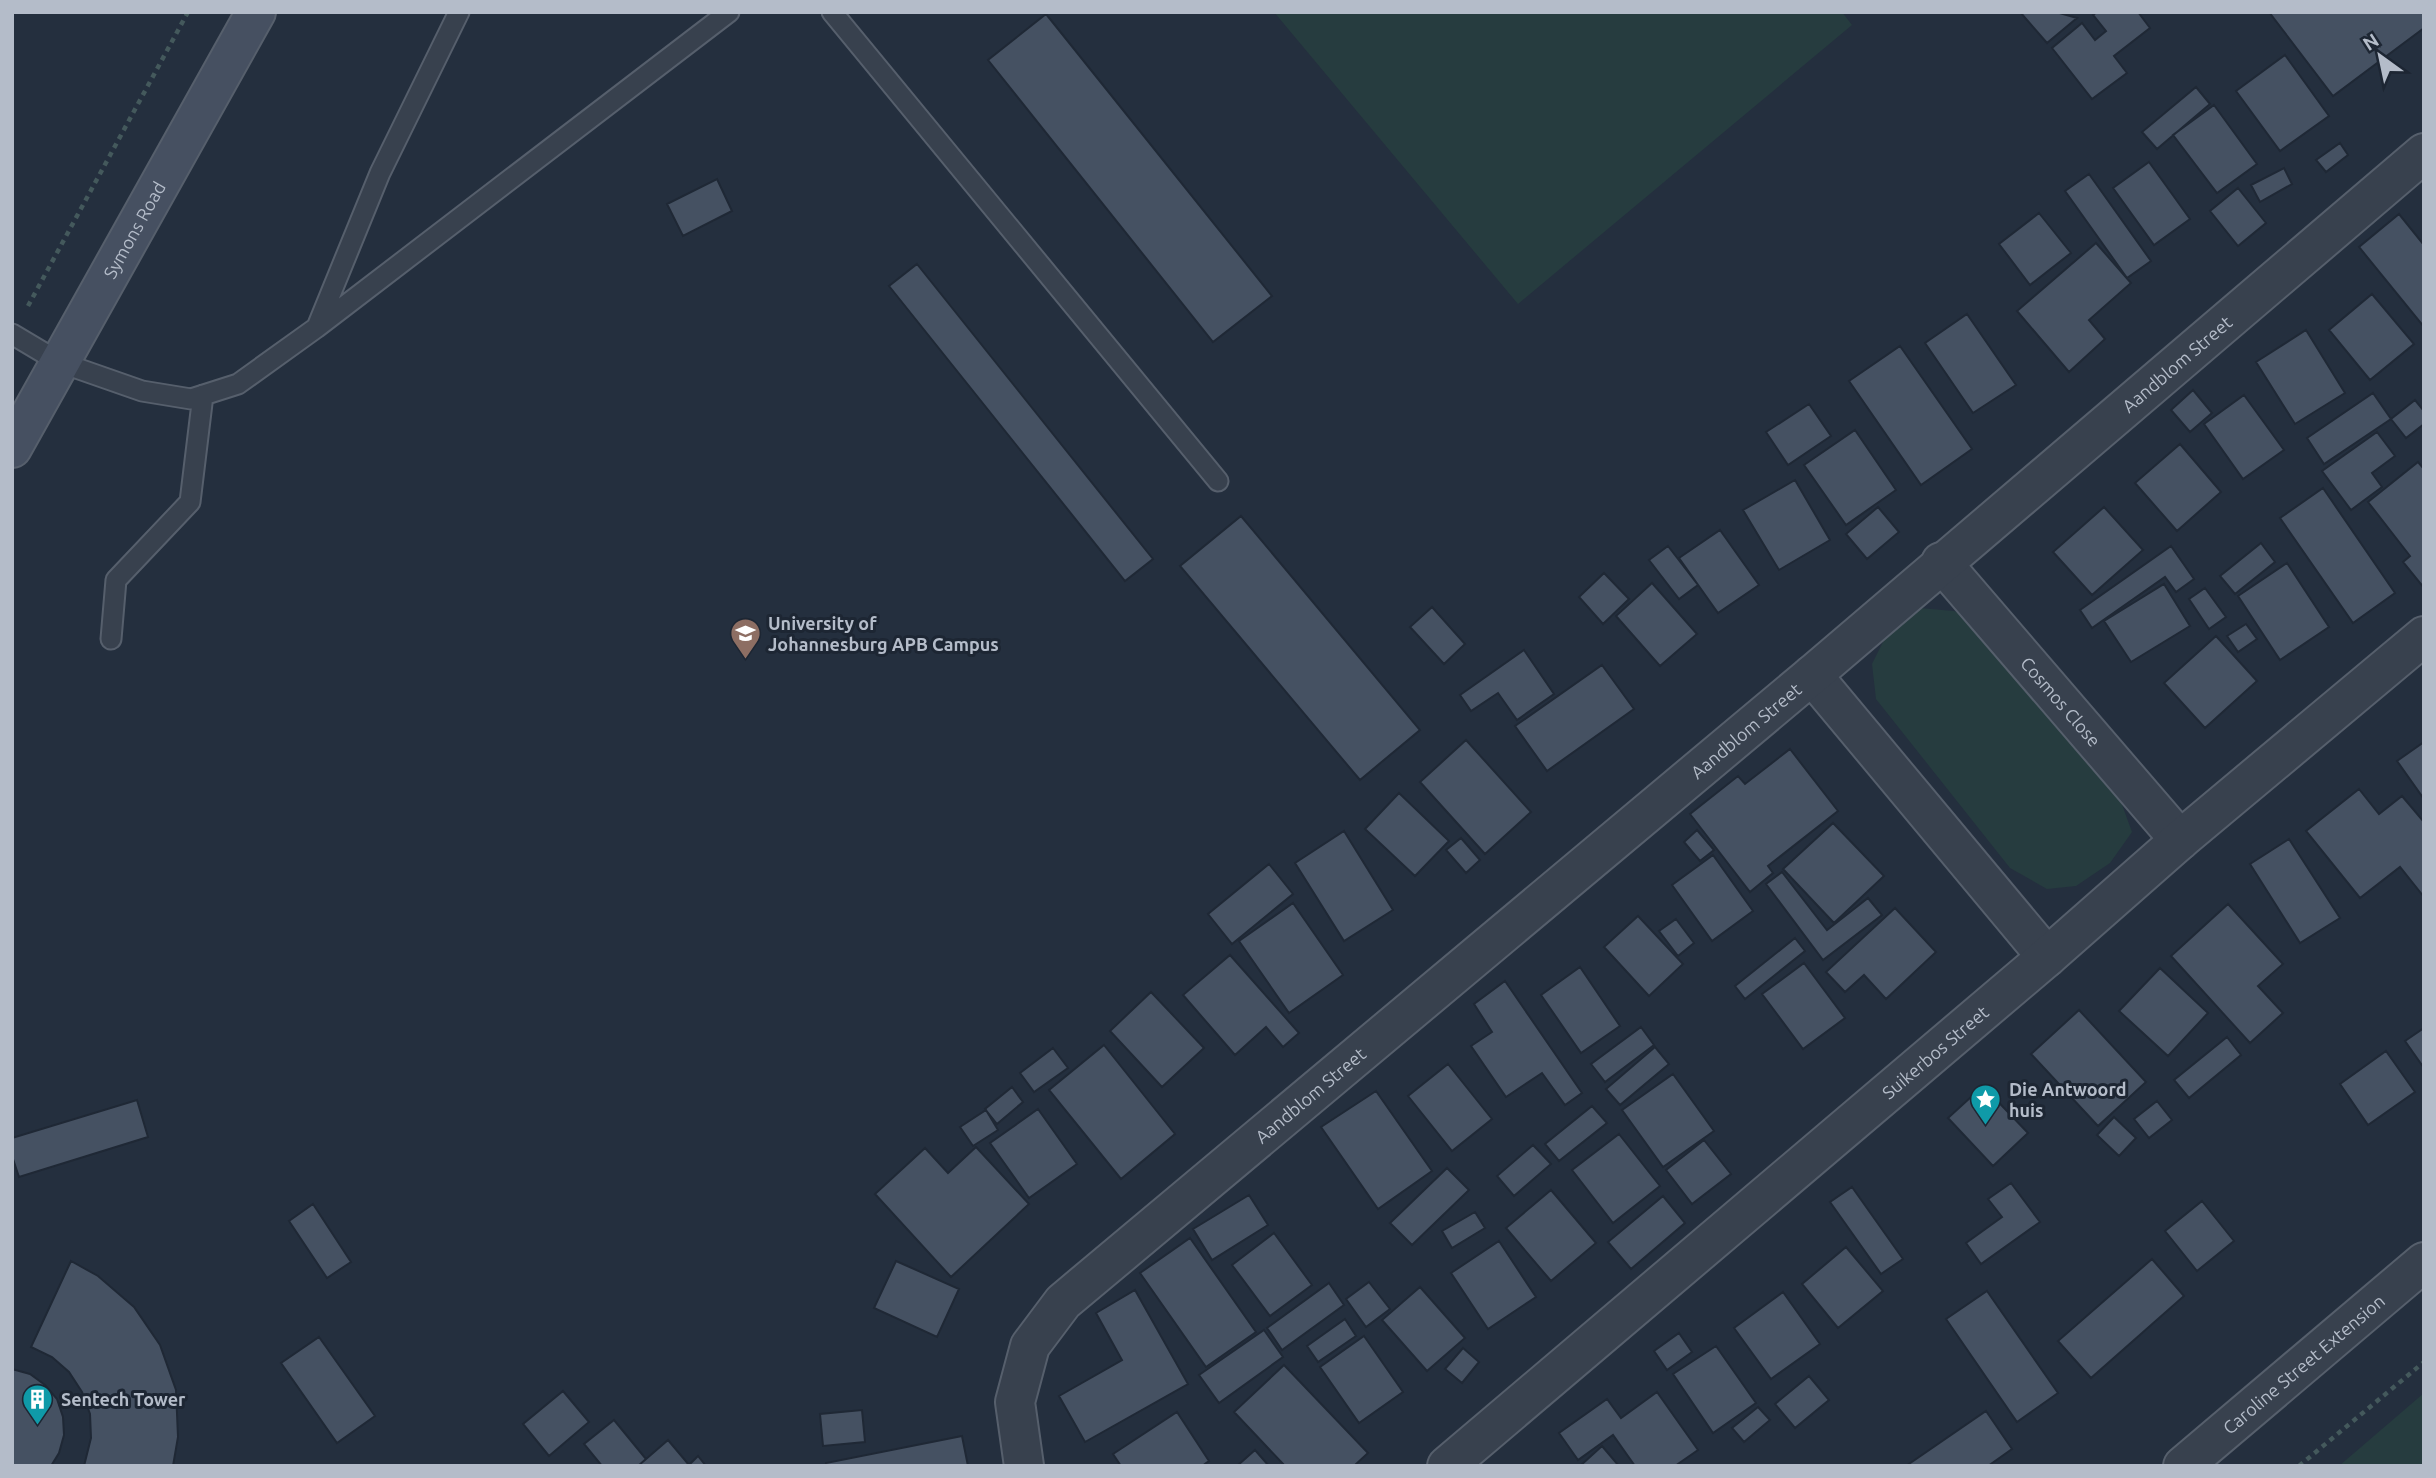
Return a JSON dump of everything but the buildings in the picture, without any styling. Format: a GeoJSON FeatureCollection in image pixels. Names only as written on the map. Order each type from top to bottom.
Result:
{"type":"FeatureCollection","features":[{"type":"Feature","properties":{"kind":"main road","name":"Symons Road"},"geometry":{"type":"LineString","coordinates":[[12,448],[256,12]]}},
{"type":"Feature","properties":{"kind":"street","name":"Aandblom Street"},"geometry":{"type":"LineString","coordinates":[[1024,1466],[1015,1402],[1030,1346],[1063,1302],[1812,675],[2424,152]]}},
{"type":"Feature","properties":{"kind":"street","name":"Cosmos Close"},"geometry":{"type":"LineString","coordinates":[[1941,562],[2180,840]]}},
{"type":"Feature","properties":{"kind":"street","name":"Suikerbos Street"},"geometry":{"type":"LineString","coordinates":[[1447,1466],[2047,957],[2180,840],[2424,636]]}},
{"type":"Feature","properties":{"kind":"street"},"geometry":{"type":"LineString","coordinates":[[1812,675],[2047,957]]}},
{"type":"Feature","properties":{"kind":"street","name":"Caroline Street Extension"},"geometry":{"type":"LineString","coordinates":[[2183,1466],[2424,1262]]}},
{"type":"Feature","properties":{"kind":"lane"},"geometry":{"type":"LineString","coordinates":[[316,328],[380,173],[459,12]]}},
{"type":"Feature","properties":{"kind":"lane"},"geometry":{"type":"LineString","coordinates":[[12,334],[59,362],[142,391],[191,399],[238,384],[316,328],[729,12]]}},
{"type":"Feature","properties":{"kind":"lane"},"geometry":{"type":"LineString","coordinates":[[832,12],[1218,481]]}},
{"type":"Feature","properties":{"kind":"lane"},"geometry":{"type":"LineString","coordinates":[[111,639],[116,580],[190,502],[203,395]]}},
{"type":"Feature","properties":{"kind":"path"},"geometry":{"type":"LineString","coordinates":[[12,334],[188,12]]}},
{"type":"Feature","properties":{"kind":"path"},"geometry":{"type":"LineString","coordinates":[[2299,1466],[2424,1362]]}},
{"type":"Feature","properties":{"kind":"green space"},"geometry":{"type":"Polygon","coordinates":[[[1274,12],[1842,12],[1852,25],[1518,304],[1274,12]]]}},
{"type":"Feature","properties":{"kind":"green space"},"geometry":{"type":"Polygon","coordinates":[[[1919,608],[1954,611],[1976,621],[2117,791],[2132,832],[2110,863],[2076,886],[2047,889],[2010,868],[1876,699],[1872,664],[1889,630],[1919,608]]]}},
{"type":"Feature","properties":{"kind":"green space"},"geometry":{"type":"Polygon","coordinates":[[[2424,1393],[2424,1466],[2339,1466],[2424,1393]]]}},
{"type":"Feature","properties":{"kind":"place","name":"University of Johannesburg APB Campus"},"geometry":{"type":"Point","coordinates":[745,660]}},
{"type":"Feature","properties":{"kind":"place","name":"Die Antwoord huis"},"geometry":{"type":"Point","coordinates":[1986,1126]}},
{"type":"Feature","properties":{"kind":"place","name":"Sentech Tower"},"geometry":{"type":"Point","coordinates":[38,1426]}}]}
